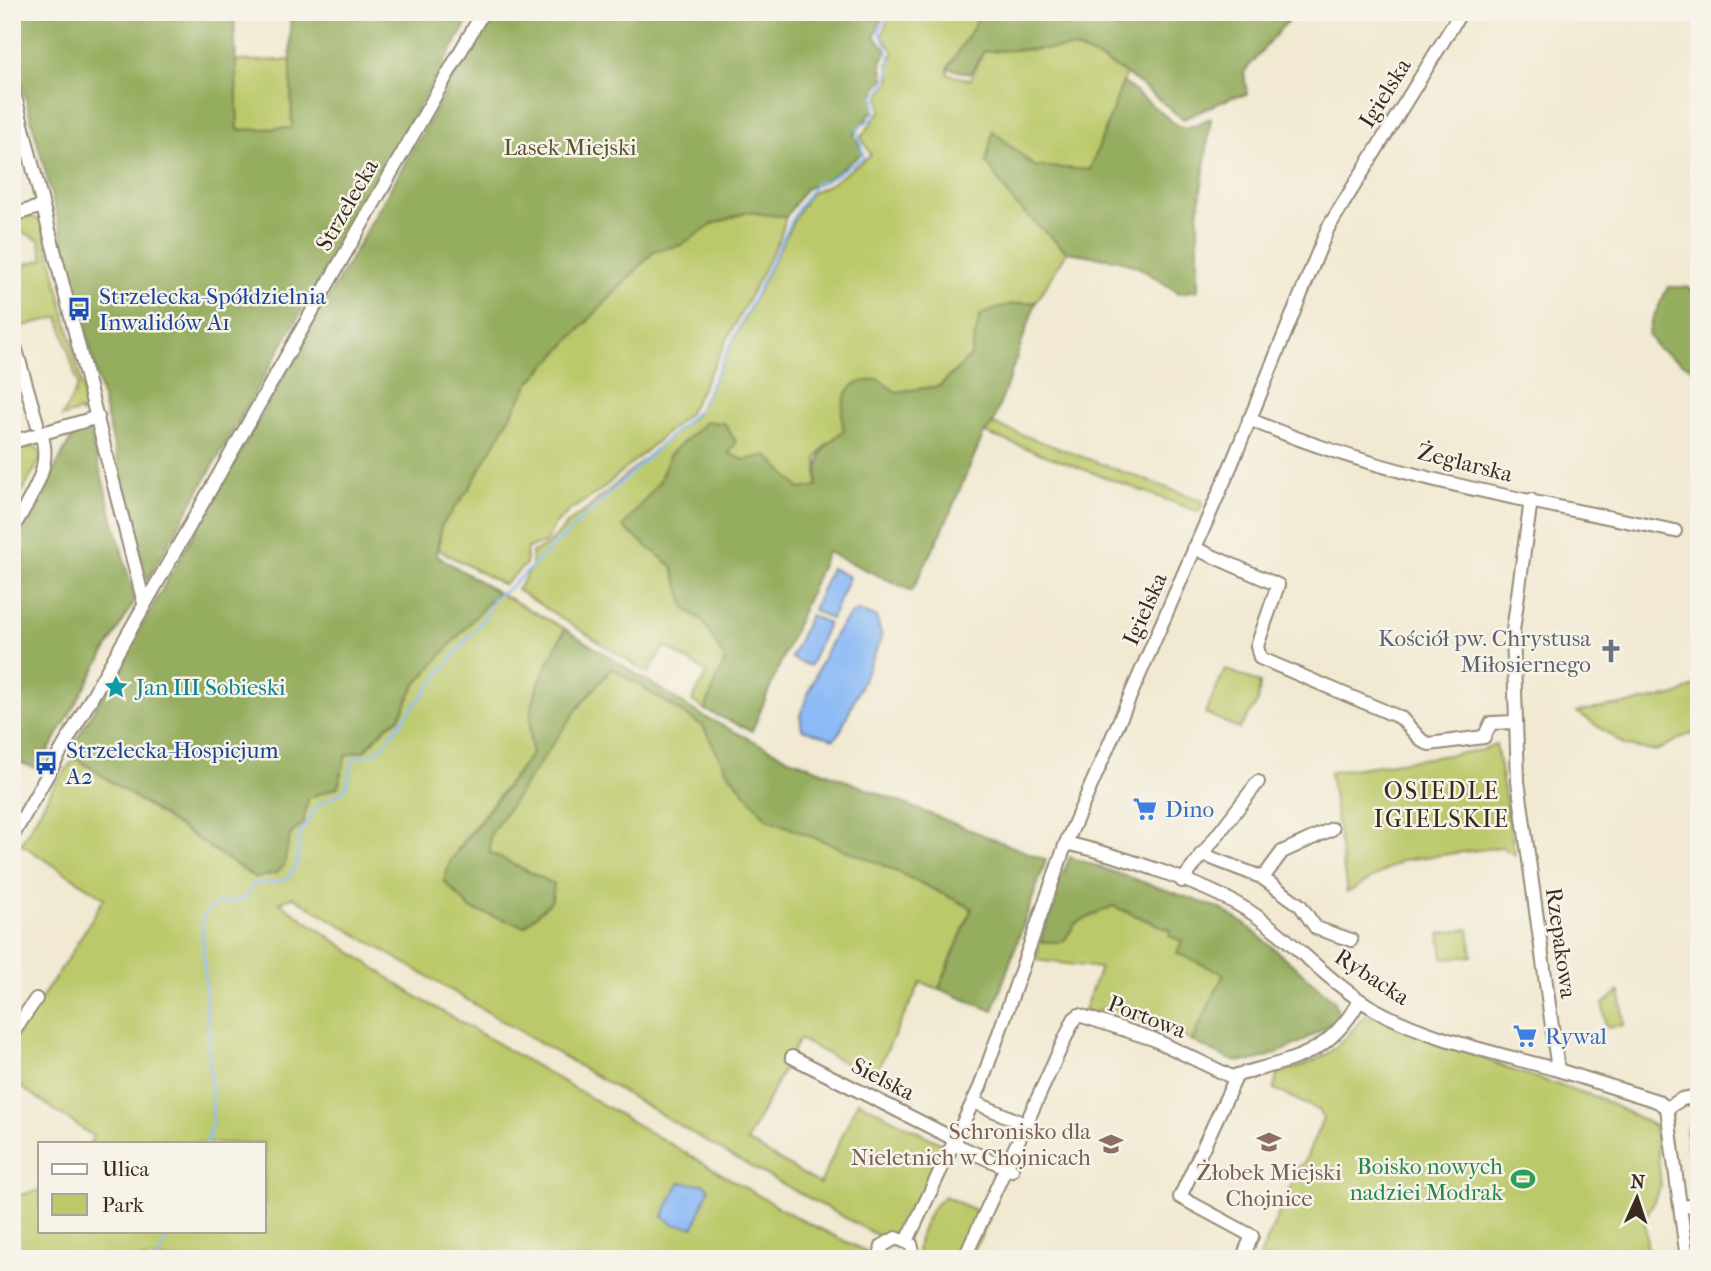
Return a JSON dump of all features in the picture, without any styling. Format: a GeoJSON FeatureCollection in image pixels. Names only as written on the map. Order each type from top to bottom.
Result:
{"type":"FeatureCollection","features":[{"type":"Feature","properties":{"kind":"street","name":"Strzelecka"},"geometry":{"type":"LineString","coordinates":[[12,836],[483,12]]}},
{"type":"Feature","properties":{"kind":"street","name":"Igielska"},"geometry":{"type":"LineString","coordinates":[[907,1241],[974,1102],[1066,843],[1249,419],[1328,228],[1461,12]]}},
{"type":"Feature","properties":{"kind":"street"},"geometry":{"type":"LineString","coordinates":[[12,85],[144,603]]}},
{"type":"Feature","properties":{"kind":"street"},"geometry":{"type":"LineString","coordinates":[[12,215],[43,206]]}},
{"type":"Feature","properties":{"kind":"street"},"geometry":{"type":"LineString","coordinates":[[12,336],[17,371],[47,448],[46,461],[12,530]]}},
{"type":"Feature","properties":{"kind":"street"},"geometry":{"type":"LineString","coordinates":[[12,442],[39,429],[98,417]]}},
{"type":"Feature","properties":{"kind":"street","name":"Żeglarska"},"geometry":{"type":"LineString","coordinates":[[1249,419],[1303,443],[1531,500],[1675,531]]}},
{"type":"Feature","properties":{"kind":"street","name":"Rzepakowa"},"geometry":{"type":"LineString","coordinates":[[1531,500],[1513,631],[1516,722],[1521,821],[1558,1070]]}},
{"type":"Feature","properties":{"kind":"street"},"geometry":{"type":"LineString","coordinates":[[1194,548],[1278,585],[1256,646],[1260,658],[1401,718],[1422,741],[1430,744],[1484,737],[1491,723],[1516,722]]}},
{"type":"Feature","properties":{"kind":"street"},"geometry":{"type":"LineString","coordinates":[[1182,881],[1258,782]]}},
{"type":"Feature","properties":{"kind":"street"},"geometry":{"type":"LineString","coordinates":[[1263,878],[1282,852],[1332,829]]}},
{"type":"Feature","properties":{"kind":"street","name":"Rybacka"},"geometry":{"type":"LineString","coordinates":[[1066,843],[1229,899],[1253,914],[1360,1000],[1400,1022],[1558,1070]]}},
{"type":"Feature","properties":{"kind":"street"},"geometry":{"type":"LineString","coordinates":[[1201,854],[1263,878],[1300,905],[1317,928],[1351,940]]}},
{"type":"Feature","properties":{"kind":"street"},"geometry":{"type":"LineString","coordinates":[[12,1034],[36,999]]}},
{"type":"Feature","properties":{"kind":"street"},"geometry":{"type":"LineString","coordinates":[[1242,1259],[1252,1236],[1180,1197],[1234,1078],[1322,1047],[1348,1021],[1360,1000]]}},
{"type":"Feature","properties":{"kind":"street","name":"Portowa"},"geometry":{"type":"LineString","coordinates":[[964,1259],[1010,1169],[1074,1019],[1079,1015],[1153,1039],[1234,1078]]}},
{"type":"Feature","properties":{"kind":"street","name":"Sielska"},"geometry":{"type":"LineString","coordinates":[[792,1057],[955,1142]]}},
{"type":"Feature","properties":{"kind":"street"},"geometry":{"type":"LineString","coordinates":[[1558,1070],[1657,1101],[1667,1108],[1688,1259]]}},
{"type":"Feature","properties":{"kind":"street"},"geometry":{"type":"LineString","coordinates":[[1667,1108],[1682,1099],[1699,1096]]}},
{"type":"Feature","properties":{"kind":"street"},"geometry":{"type":"LineString","coordinates":[[974,1102],[1027,1125]]}},
{"type":"Feature","properties":{"kind":"street"},"geometry":{"type":"LineString","coordinates":[[955,1142],[1010,1169]]}},
{"type":"Feature","properties":{"kind":"street"},"geometry":{"type":"LineString","coordinates":[[1681,1207],[1699,1205]]}},
{"type":"Feature","properties":{"kind":"street"},"geometry":{"type":"LineString","coordinates":[[880,1259],[881,1248],[886,1242],[897,1238],[907,1241],[913,1248],[915,1259]]}},
{"type":"Feature","properties":{"kind":"green space"},"geometry":{"type":"Polygon","coordinates":[[[12,12],[234,12],[238,130],[292,128],[290,12],[473,12],[147,581],[64,242],[12,47],[12,12]]]}},
{"type":"Feature","properties":{"kind":"green space","name":"Lasek Miejski"},"geometry":{"type":"Polygon","coordinates":[[[491,12],[884,12],[875,36],[887,51],[881,62],[884,79],[875,89],[875,109],[854,134],[863,153],[824,181],[805,189],[786,217],[747,212],[713,224],[681,245],[654,251],[529,383],[469,489],[441,526],[436,555],[497,592],[416,684],[399,718],[387,726],[365,750],[346,755],[338,787],[308,798],[303,824],[290,835],[284,866],[276,873],[256,878],[69,753],[491,12]]]}},
{"type":"Feature","properties":{"kind":"green space"},"geometry":{"type":"Polygon","coordinates":[[[891,12],[978,12],[975,25],[948,68],[948,74],[970,80],[984,51],[1072,48],[1085,51],[1126,74],[1090,170],[1034,166],[993,132],[1014,203],[1067,252],[1036,302],[1008,305],[974,337],[971,356],[939,386],[896,392],[878,379],[866,383],[844,430],[825,446],[817,458],[817,486],[800,490],[788,479],[728,454],[735,442],[725,424],[707,421],[670,454],[659,482],[623,527],[672,566],[686,608],[703,621],[725,660],[705,710],[692,701],[707,673],[665,646],[648,673],[517,590],[532,567],[532,552],[554,539],[569,522],[584,512],[697,413],[798,212],[811,193],[830,184],[871,155],[861,137],[881,110],[879,97],[891,80],[888,63],[894,52],[882,36],[891,12]]]}},
{"type":"Feature","properties":{"kind":"green space"},"geometry":{"type":"Polygon","coordinates":[[[978,12],[1295,12],[1244,72],[1247,95],[1233,97],[1183,119],[1117,68],[1072,48],[984,51],[970,74],[948,68],[975,25],[978,12]]]}},
{"type":"Feature","properties":{"kind":"green space"},"geometry":{"type":"Polygon","coordinates":[[[291,60],[292,128],[238,130],[235,61],[291,60]]]}},
{"type":"Feature","properties":{"kind":"green space"},"geometry":{"type":"Polygon","coordinates":[[[1123,82],[1178,126],[1187,128],[1211,118],[1198,215],[1198,290],[1179,293],[1140,268],[1119,260],[1067,252],[1014,203],[986,162],[993,131],[1034,166],[1090,170],[1123,82]]]}},
{"type":"Feature","properties":{"kind":"green space"},"geometry":{"type":"Polygon","coordinates":[[[748,212],[786,217],[780,238],[689,413],[600,491],[569,511],[555,525],[545,543],[527,548],[526,564],[504,585],[439,550],[441,526],[469,489],[529,383],[654,251],[681,245],[713,224],[748,212]]]}},
{"type":"Feature","properties":{"kind":"green space"},"geometry":{"type":"Polygon","coordinates":[[[29,216],[39,220],[44,229],[87,405],[81,414],[80,411],[62,417],[78,386],[59,317],[16,328],[12,315],[12,268],[44,259],[39,240],[21,231],[12,233],[12,220],[29,216]]]}},
{"type":"Feature","properties":{"kind":"green space"},"geometry":{"type":"Polygon","coordinates":[[[1668,287],[1686,287],[1699,295],[1699,375],[1658,349],[1648,335],[1668,287]]]}},
{"type":"Feature","properties":{"kind":"green space"},"geometry":{"type":"Polygon","coordinates":[[[1036,302],[993,424],[984,433],[943,529],[912,591],[827,552],[752,731],[705,710],[725,660],[703,621],[686,609],[672,566],[623,527],[659,482],[670,454],[707,421],[725,424],[736,442],[729,454],[745,460],[767,455],[800,489],[817,486],[822,454],[844,430],[843,405],[851,388],[858,383],[878,379],[896,392],[940,386],[971,356],[980,315],[1008,305],[1036,302]]]}},
{"type":"Feature","properties":{"kind":"green space"},"geometry":{"type":"Polygon","coordinates":[[[993,424],[1203,501],[1199,512],[985,433],[993,424]]]}},
{"type":"Feature","properties":{"kind":"green space"},"geometry":{"type":"Polygon","coordinates":[[[88,426],[135,600],[38,769],[12,760],[12,547],[77,428],[88,426]]]}},
{"type":"Feature","properties":{"kind":"green space"},"geometry":{"type":"Polygon","coordinates":[[[31,446],[38,449],[42,456],[15,505],[12,504],[12,448],[31,446]]]}},
{"type":"Feature","properties":{"kind":"green space"},"geometry":{"type":"Polygon","coordinates":[[[497,592],[565,629],[543,674],[533,703],[530,735],[532,753],[459,846],[444,881],[554,884],[490,853],[490,835],[577,709],[612,668],[703,726],[727,771],[883,865],[972,908],[939,989],[921,982],[873,1078],[799,1039],[747,1141],[820,1184],[858,1101],[944,1145],[903,1233],[884,1239],[731,1156],[293,897],[279,902],[414,995],[794,1216],[871,1254],[872,1259],[12,1259],[12,1197],[38,1190],[38,1232],[266,1232],[266,1142],[90,1142],[93,1136],[12,1081],[12,1041],[69,957],[104,898],[21,844],[55,784],[75,758],[255,878],[268,875],[290,835],[303,823],[308,798],[323,792],[334,783],[346,755],[366,750],[387,726],[399,718],[416,684],[497,592]]]}},
{"type":"Feature","properties":{"kind":"green space"},"geometry":{"type":"Polygon","coordinates":[[[565,629],[703,716],[784,756],[1046,860],[993,1011],[939,989],[972,908],[883,865],[767,819],[727,771],[703,726],[612,668],[577,709],[490,835],[490,853],[554,884],[552,900],[525,926],[471,909],[444,881],[451,860],[532,754],[530,735],[533,703],[542,675],[565,629]]]}},
{"type":"Feature","properties":{"kind":"green space"},"geometry":{"type":"Polygon","coordinates":[[[1225,669],[1260,683],[1258,702],[1239,729],[1205,713],[1225,669]]]}},
{"type":"Feature","properties":{"kind":"green space"},"geometry":{"type":"Polygon","coordinates":[[[1699,684],[1699,729],[1656,751],[1626,746],[1577,712],[1673,696],[1699,684]]]}},
{"type":"Feature","properties":{"kind":"green space"},"geometry":{"type":"Polygon","coordinates":[[[1496,744],[1515,855],[1502,847],[1403,860],[1347,893],[1330,772],[1483,750],[1496,744]]]}},
{"type":"Feature","properties":{"kind":"green space"},"geometry":{"type":"Polygon","coordinates":[[[1070,857],[1221,909],[1245,924],[1334,1000],[1340,1018],[1288,1048],[1258,1059],[1232,1060],[1192,1041],[1224,974],[1177,953],[1182,941],[1169,936],[1171,930],[1113,906],[1076,923],[1063,942],[1040,942],[1052,898],[1070,857]]]}},
{"type":"Feature","properties":{"kind":"green space"},"geometry":{"type":"Polygon","coordinates":[[[1113,906],[1172,931],[1182,941],[1177,953],[1224,974],[1192,1041],[1108,1007],[1092,1013],[1084,1010],[1100,968],[1035,960],[1040,942],[1063,942],[1076,923],[1113,906]]]}},
{"type":"Feature","properties":{"kind":"green space"},"geometry":{"type":"Polygon","coordinates":[[[1469,929],[1472,956],[1443,959],[1440,933],[1469,929]]]}},
{"type":"Feature","properties":{"kind":"green space"},"geometry":{"type":"Polygon","coordinates":[[[1618,992],[1624,1025],[1606,1027],[1603,1004],[1618,992]]]}},
{"type":"Feature","properties":{"kind":"green space"},"geometry":{"type":"Polygon","coordinates":[[[1376,1014],[1512,1070],[1599,1098],[1655,1126],[1661,1186],[1645,1219],[1648,1259],[1259,1259],[1299,1166],[1303,1165],[1323,1119],[1320,1111],[1274,1089],[1277,1074],[1327,1054],[1345,1039],[1365,1015],[1372,1018],[1376,1014]]]}},
{"type":"Feature","properties":{"kind":"green space"},"geometry":{"type":"Polygon","coordinates":[[[1699,1106],[1699,1198],[1694,1199],[1686,1131],[1699,1106]]]}},
{"type":"Feature","properties":{"kind":"green space"},"geometry":{"type":"Polygon","coordinates":[[[944,1196],[990,1217],[970,1259],[926,1259],[917,1254],[925,1222],[944,1196]]]}},
{"type":"Feature","properties":{"kind":"water"},"geometry":{"type":"Polygon","coordinates":[[[831,568],[849,577],[831,619],[813,610],[831,568]]]}},
{"type":"Feature","properties":{"kind":"water"},"geometry":{"type":"Polygon","coordinates":[[[858,611],[876,617],[882,637],[841,730],[834,739],[802,729],[800,715],[824,657],[840,627],[849,616],[858,611]]]}},
{"type":"Feature","properties":{"kind":"water"},"geometry":{"type":"Polygon","coordinates":[[[810,615],[828,623],[810,666],[791,658],[810,615]]]}},
{"type":"Feature","properties":{"kind":"water"},"geometry":{"type":"Polygon","coordinates":[[[679,1183],[703,1184],[709,1188],[694,1227],[673,1224],[663,1216],[679,1183]]]}},
{"type":"Feature","properties":{"kind":"waterway"},"geometry":{"type":"LineString","coordinates":[[508,589],[698,410],[797,210],[817,182],[824,182],[864,157],[857,128],[875,117],[875,95],[887,80],[889,56],[879,31],[889,12]]}},
{"type":"Feature","properties":{"kind":"waterway"},"geometry":{"type":"LineString","coordinates":[[207,1142],[213,1119],[202,925],[207,911],[217,905],[244,898],[254,884],[282,881],[289,877],[297,864],[299,835],[318,805],[345,790],[354,757],[370,755],[380,749],[484,618],[493,598],[506,590]]}},
{"type":"Feature","properties":{"kind":"waterway"},"geometry":{"type":"LineString","coordinates":[[158,1259],[170,1232]]}},
{"type":"Feature","properties":{"kind":"place","name":"Strzelecka-Spółdzielnia Inwalidów A1"},"geometry":{"type":"Point","coordinates":[79,309]}},
{"type":"Feature","properties":{"kind":"place","name":"Kościół pw. Chrystusa Miłosiernego"},"geometry":{"type":"Point","coordinates":[1611,651]}},
{"type":"Feature","properties":{"kind":"place","name":"Jan III Sobieski"},"geometry":{"type":"Point","coordinates":[116,687]}},
{"type":"Feature","properties":{"kind":"place","name":"Strzelecka-Hospicjum A2"},"geometry":{"type":"Point","coordinates":[46,763]}},
{"type":"Feature","properties":{"kind":"place","name":"Dino"},"geometry":{"type":"Point","coordinates":[1145,809]}},
{"type":"Feature","properties":{"kind":"place","name":"Rywal"},"geometry":{"type":"Point","coordinates":[1525,1036]}},
{"type":"Feature","properties":{"kind":"place","name":"Żłobek Miejski Chojnice"},"geometry":{"type":"Point","coordinates":[1269,1142]}},
{"type":"Feature","properties":{"kind":"place","name":"Schronisko dla Nieletnich w Chojnicach"},"geometry":{"type":"Point","coordinates":[1111,1144]}},
{"type":"Feature","properties":{"kind":"place","name":"Boisko nowych nadziei Modrak"},"geometry":{"type":"Point","coordinates":[1523,1179]}},
{"type":"Feature","properties":{"kind":"district","name":"OSIEDLE IGIELSKIE"},"geometry":{"type":"Point","coordinates":[1442,805]}}]}
